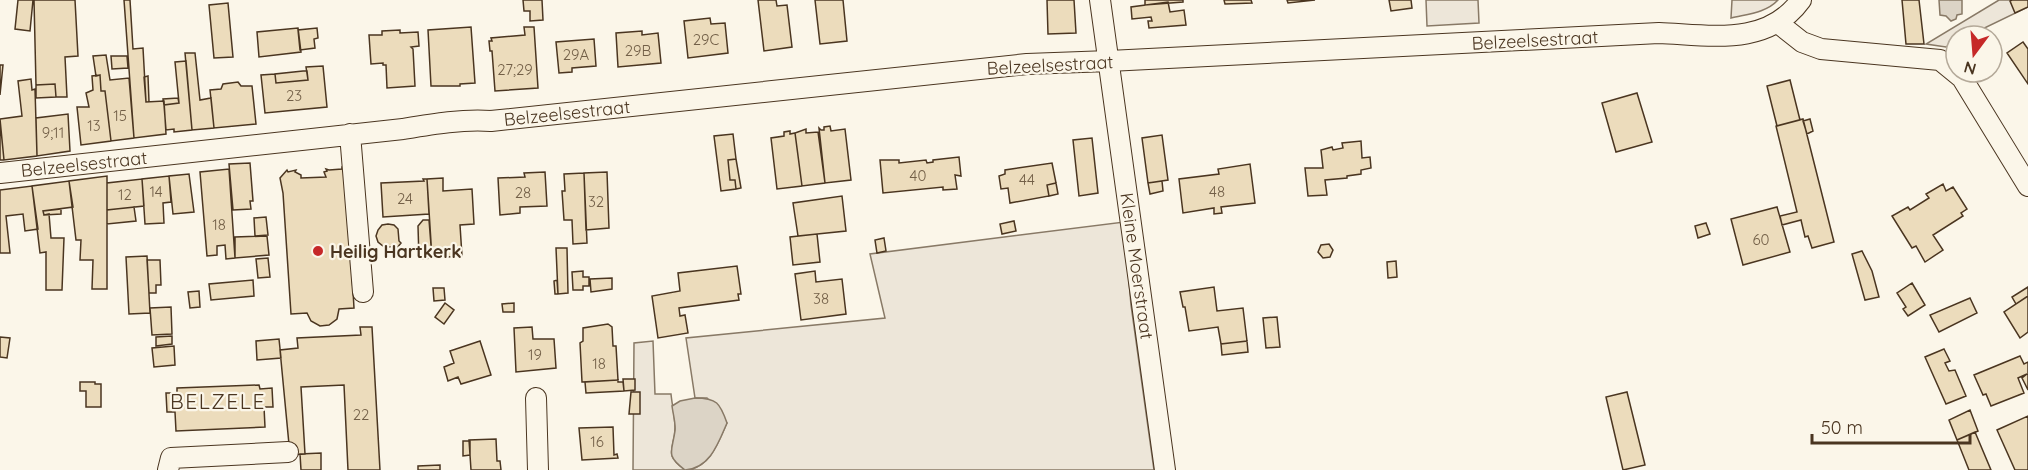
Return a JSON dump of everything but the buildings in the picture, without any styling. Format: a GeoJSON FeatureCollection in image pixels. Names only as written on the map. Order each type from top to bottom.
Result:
{"type":"FeatureCollection","features":[{"type":"Feature","properties":{"kind":"street","name":"Kleine Moerstraat"},"geometry":{"type":"LineString","coordinates":[[1100,0],[1165,470]]}},
{"type":"Feature","properties":{"kind":"street"},"geometry":{"type":"LineString","coordinates":[[1801,0],[1778,23],[1802,42],[1821,49],[1940,60],[1962,78],[2028,186]]}},
{"type":"Feature","properties":{"kind":"street","name":"Belzeelsestraat"},"geometry":{"type":"LineString","coordinates":[[0,173],[441,122],[491,121],[1027,64],[1659,33],[1740,35],[1778,23]]}},
{"type":"Feature","properties":{"kind":"street"},"geometry":{"type":"LineString","coordinates":[[350,134],[363,292]]}},
{"type":"Feature","properties":{"kind":"street"},"geometry":{"type":"LineString","coordinates":[[536,398],[538,470]]}},
{"type":"Feature","properties":{"kind":"street"},"geometry":{"type":"LineString","coordinates":[[168,470],[171,458],[288,452]]}},
{"type":"Feature","properties":{"kind":"shaded area"},"geometry":{"type":"Polygon","coordinates":[[[1426,0],[1478,0],[1479,23],[1427,26],[1426,0]]]}},
{"type":"Feature","properties":{"kind":"shaded area"},"geometry":{"type":"Polygon","coordinates":[[[1732,0],[1778,0],[1762,10],[1731,18],[1732,0]]]}},
{"type":"Feature","properties":{"kind":"shaded area"},"geometry":{"type":"Polygon","coordinates":[[[1939,0],[1962,0],[1962,14],[1957,15],[1956,19],[1951,21],[1946,16],[1940,15],[1939,0]]]}},
{"type":"Feature","properties":{"kind":"shaded area"},"geometry":{"type":"Polygon","coordinates":[[[1999,0],[2028,0],[2028,7],[1993,24],[1959,24],[1999,0]]]}},
{"type":"Feature","properties":{"kind":"shaded area"},"geometry":{"type":"Polygon","coordinates":[[[1944,33],[1944,47],[1926,44],[1944,33]]]}},
{"type":"Feature","properties":{"kind":"shaded area"},"geometry":{"type":"Polygon","coordinates":[[[1124,222],[1131,305],[1154,470],[688,470],[703,464],[713,452],[727,423],[707,398],[695,398],[686,338],[885,318],[870,254],[1124,222]]]}},
{"type":"Feature","properties":{"kind":"shaded area"},"geometry":{"type":"Polygon","coordinates":[[[653,341],[655,394],[671,394],[675,428],[671,451],[674,459],[685,470],[633,470],[634,343],[653,341]]]}},
{"type":"Feature","properties":{"kind":"shaded area"},"geometry":{"type":"Polygon","coordinates":[[[695,398],[708,399],[717,403],[727,423],[707,460],[701,465],[685,470],[675,461],[671,453],[675,428],[672,406],[680,401],[695,398]]]}},
{"type":"Feature","properties":{"kind":"place","name":"Heilig Hartkerk"},"geometry":{"type":"Point","coordinates":[318,251]}},
{"type":"Feature","properties":{"kind":"district","name":"BELZELE"},"geometry":{"type":"Point","coordinates":[218,401]}}]}
